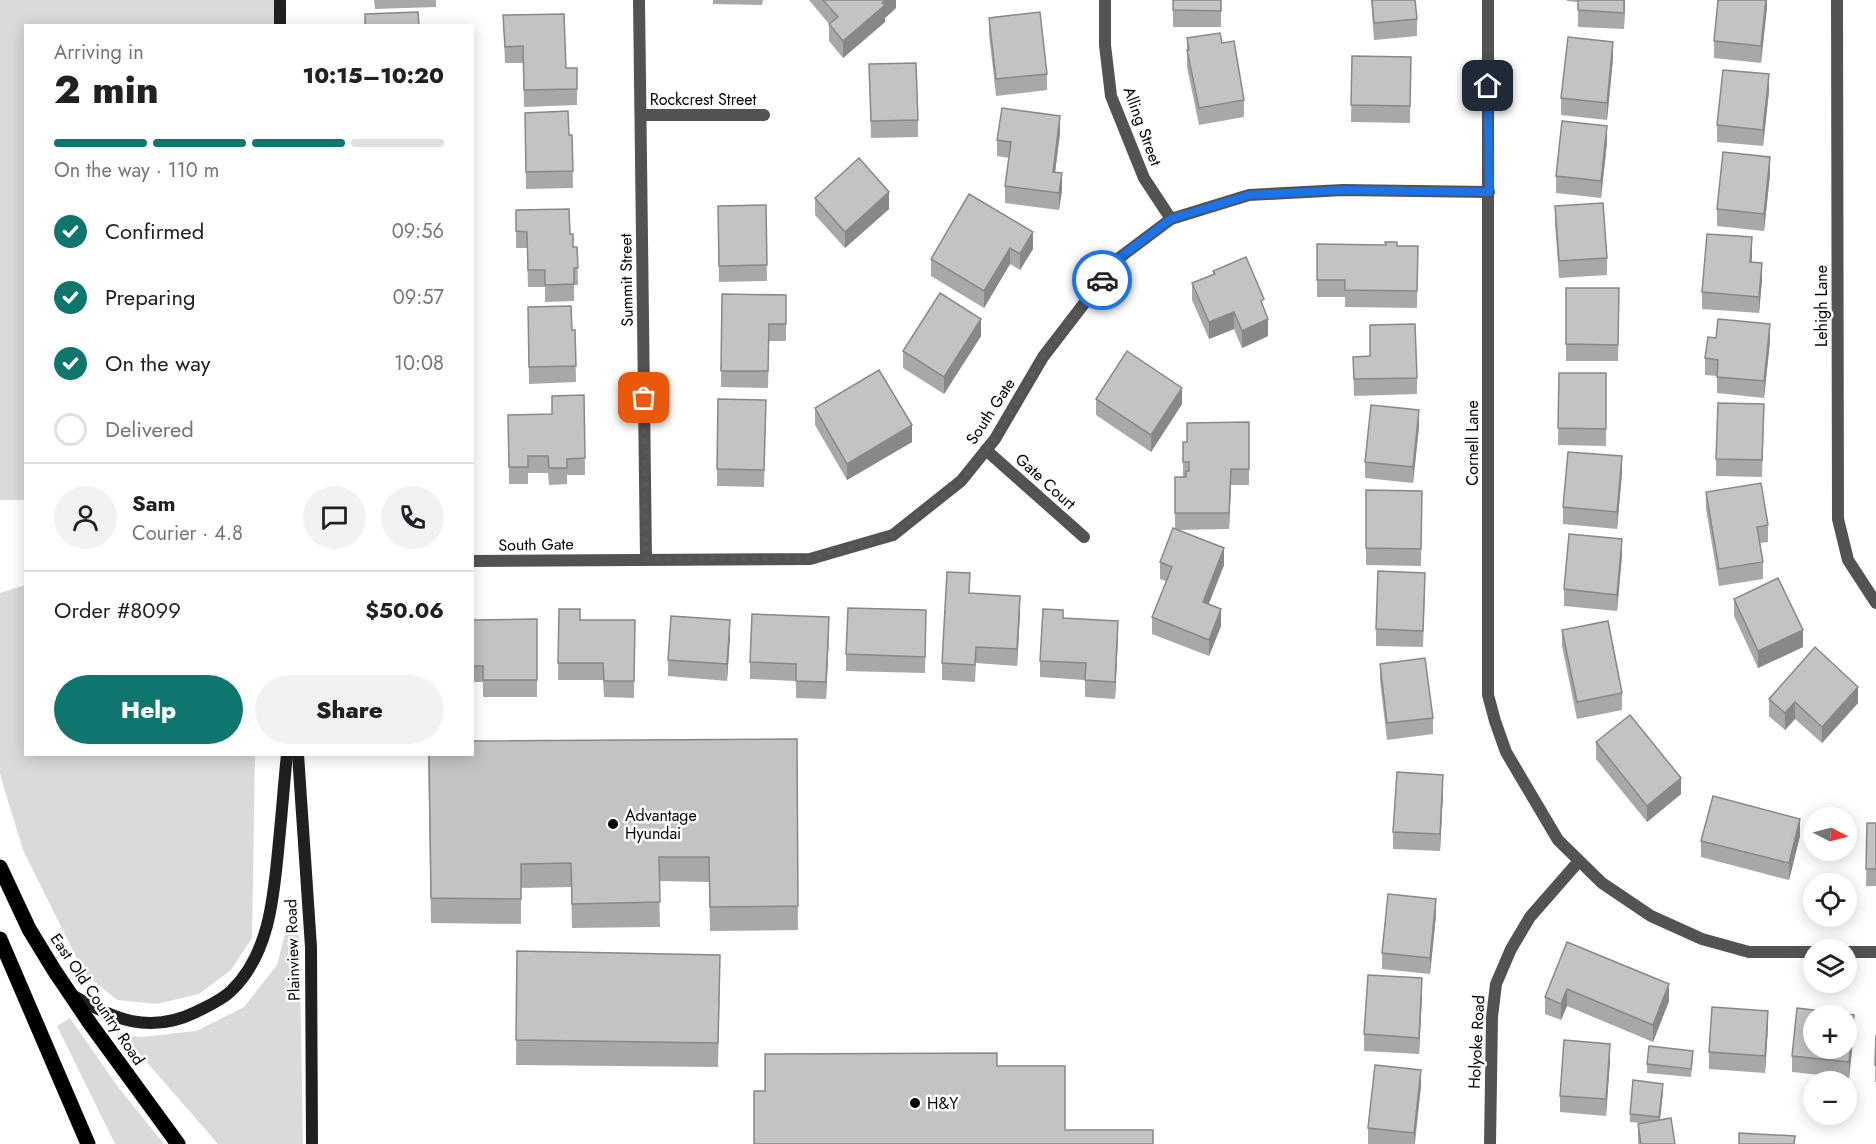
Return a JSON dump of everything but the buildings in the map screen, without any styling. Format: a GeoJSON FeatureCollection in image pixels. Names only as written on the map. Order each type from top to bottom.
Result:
{"type":"FeatureCollection","features":[{"type":"Feature","properties":{"kind":"main road"},"geometry":{"type":"LineString","coordinates":[[280,0],[280,24]]}},
{"type":"Feature","properties":{"kind":"main road"},"geometry":{"type":"LineString","coordinates":[[70,994],[101,1012],[123,1020],[142,1023],[170,1021],[192,1014],[211,1005],[231,991],[256,958],[274,894],[287,756]]}},
{"type":"Feature","properties":{"kind":"main road","name":"Plainview Road"},"geometry":{"type":"LineString","coordinates":[[298,756],[311,947],[312,1144]]}},
{"type":"Feature","properties":{"kind":"main road","name":"East Old Country Road"},"geometry":{"type":"LineString","coordinates":[[0,867],[29,929],[70,994],[178,1144]]}},
{"type":"Feature","properties":{"kind":"main road"},"geometry":{"type":"LineString","coordinates":[[0,939],[88,1144]]}},
{"type":"Feature","properties":{"kind":"street","name":"Summit Street"},"geometry":{"type":"LineString","coordinates":[[639,0],[646,559]]}},
{"type":"Feature","properties":{"kind":"street","name":"Alling Street"},"geometry":{"type":"LineString","coordinates":[[1105,0],[1105,45],[1111,96],[1144,178],[1171,219]]}},
{"type":"Feature","properties":{"kind":"street","name":"Cornell Lane"},"geometry":{"type":"LineString","coordinates":[[1488,0],[1488,695],[1495,721],[1506,752],[1558,840],[1602,883],[1651,916],[1702,939],[1749,952],[1803,952]]}},
{"type":"Feature","properties":{"kind":"street","name":"Lehigh Lane"},"geometry":{"type":"LineString","coordinates":[[1837,0],[1838,519],[1848,560],[1876,603]]}},
{"type":"Feature","properties":{"kind":"street","name":"Rockcrest Street"},"geometry":{"type":"LineString","coordinates":[[641,116],[764,115]]}},
{"type":"Feature","properties":{"kind":"street","name":"South Gate"},"geometry":{"type":"LineString","coordinates":[[474,561],[810,558],[893,535],[961,481],[995,439],[1043,357],[1119,258],[1171,219],[1249,195],[1343,190],[1489,192]]}},
{"type":"Feature","properties":{"kind":"street","name":"Gate Court"},"geometry":{"type":"LineString","coordinates":[[986,450],[1084,537]]}},
{"type":"Feature","properties":{"kind":"street","name":"Holyoke Road"},"geometry":{"type":"LineString","coordinates":[[1490,1144],[1491,1028],[1496,984],[1511,950],[1530,917],[1579,861]]}},
{"type":"Feature","properties":{"kind":"street"},"geometry":{"type":"LineString","coordinates":[[1857,952],[1876,952]]}},
{"type":"Feature","properties":{"kind":"shaded area"},"geometry":{"type":"Polygon","coordinates":[[[0,0],[279,0],[280,24],[24,24],[24,500],[0,500],[0,0]]]}},
{"type":"Feature","properties":{"kind":"shaded area"},"geometry":{"type":"Polygon","coordinates":[[[24,585],[24,756],[255,756],[252,938],[231,970],[199,994],[157,1004],[117,1000],[84,973],[23,850],[0,773],[0,593],[24,585]]]}},
{"type":"Feature","properties":{"kind":"shaded area"},"geometry":{"type":"Polygon","coordinates":[[[299,918],[303,1144],[218,1144],[130,1043],[131,1038],[196,1031],[244,1007],[277,965],[289,919],[299,918]]]}},
{"type":"Feature","properties":{"kind":"shaded area"},"geometry":{"type":"Polygon","coordinates":[[[70,1018],[118,1087],[164,1144],[115,1144],[57,1026],[70,1018]]]}},
{"type":"Feature","properties":{"kind":"way so far"},"geometry":{"type":"LineString","coordinates":[[644,398],[646,559],[810,558],[893,535],[961,481],[995,439],[1043,357],[1102,280]]}},
{"type":"Feature","properties":{"kind":"place","name":"Advantage Hyundai"},"geometry":{"type":"Point","coordinates":[613,824]}},
{"type":"Feature","properties":{"kind":"place","name":"H&Y"},"geometry":{"type":"Point","coordinates":[915,1103]}},
{"type":"Feature","properties":{"kind":"route"},"geometry":{"type":"LineString","coordinates":[[1102,280],[1119,258],[1171,219],[1249,195],[1343,190],[1489,192],[1488,86]]}}]}
